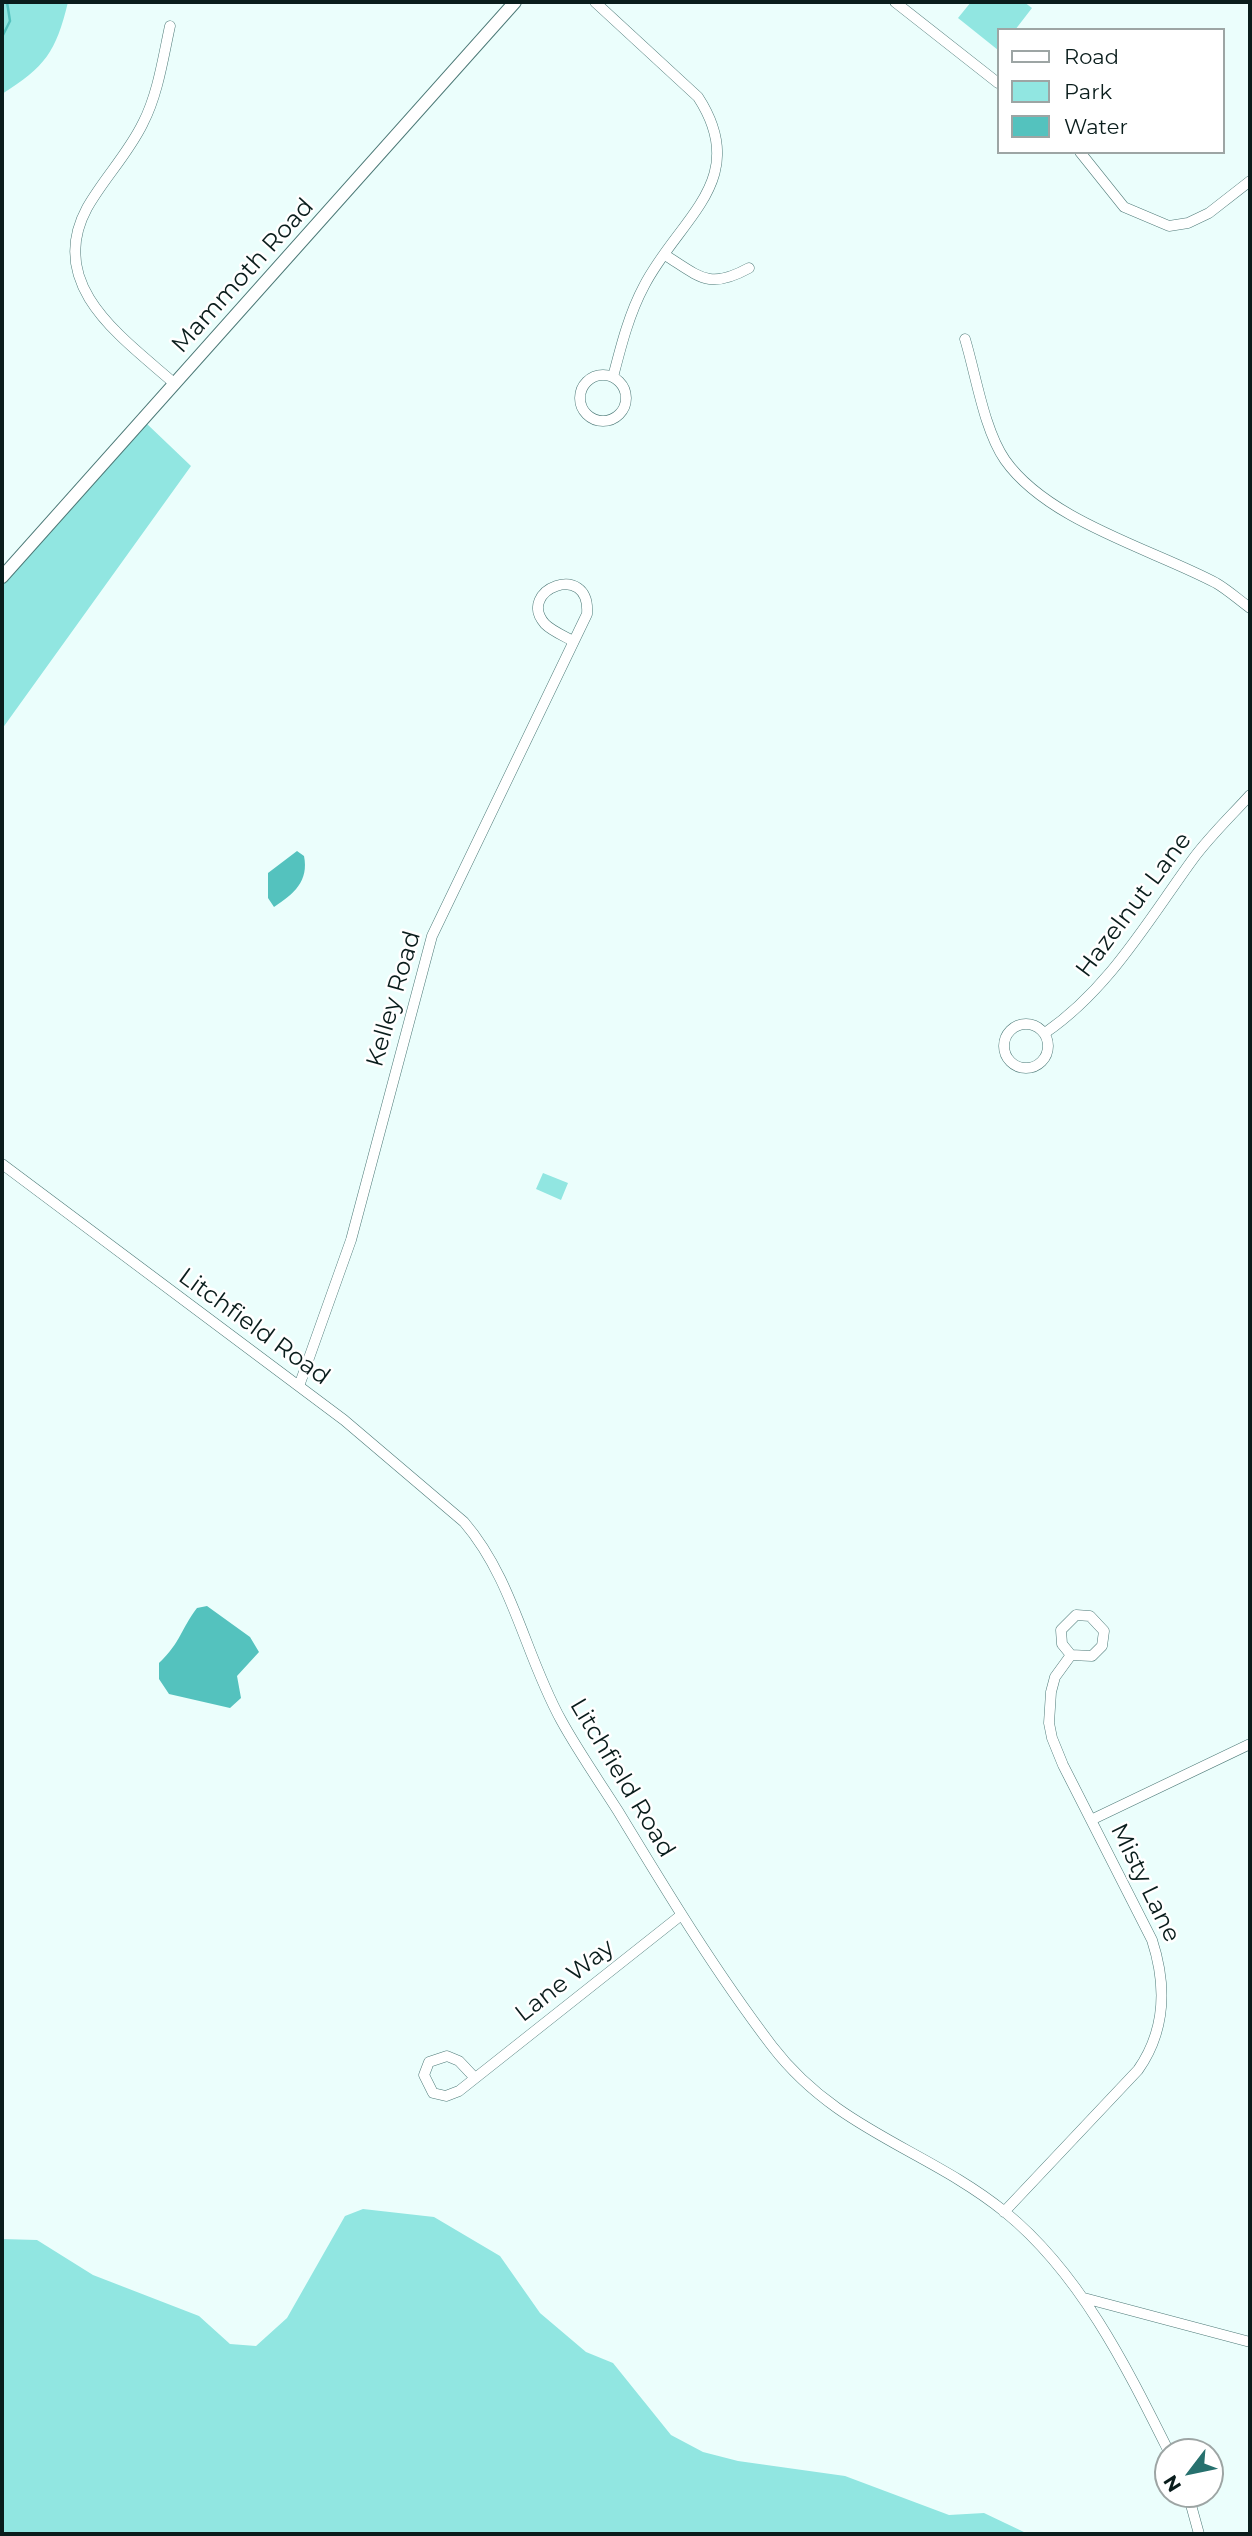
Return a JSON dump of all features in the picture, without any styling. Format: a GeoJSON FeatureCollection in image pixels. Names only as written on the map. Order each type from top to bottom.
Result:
{"type":"FeatureCollection","features":[{"type":"Feature","properties":{"kind":"main road","name":"Mammoth Road"},"geometry":{"type":"LineString","coordinates":[[2,577],[515,2]]}},
{"type":"Feature","properties":{"kind":"street"},"geometry":{"type":"LineString","coordinates":[[595,2],[698,97],[715,131],[718,152],[711,189],[665,254],[637,302],[613,377]]}},
{"type":"Feature","properties":{"kind":"street"},"geometry":{"type":"LineString","coordinates":[[895,2],[996,81]]}},
{"type":"Feature","properties":{"kind":"street"},"geometry":{"type":"LineString","coordinates":[[170,26],[157,83],[144,121],[89,205],[74,243],[81,285],[94,307],[116,331],[175,384]]}},
{"type":"Feature","properties":{"kind":"street"},"geometry":{"type":"LineString","coordinates":[[1082,154],[1124,207],[1170,226],[1188,223],[1209,213],[1250,181]]}},
{"type":"Feature","properties":{"kind":"street"},"geometry":{"type":"LineString","coordinates":[[665,254],[703,279],[715,282],[730,279],[749,268]]}},
{"type":"Feature","properties":{"kind":"street"},"geometry":{"type":"LineString","coordinates":[[965,339],[995,440],[1005,460],[1023,481],[1063,509],[1121,541],[1219,585],[1250,608]]}},
{"type":"Feature","properties":{"kind":"street"},"geometry":{"type":"LineString","coordinates":[[598,376],[613,377],[624,387],[624,409],[613,419],[592,418],[582,407],[582,391],[590,379],[598,376]]}},
{"type":"Feature","properties":{"kind":"street","name":"Kelley Road"},"geometry":{"type":"LineString","coordinates":[[299,1386],[351,1240],[432,936],[587,614],[585,598],[574,586],[551,586],[541,598],[539,613],[548,627],[573,641]]}},
{"type":"Feature","properties":{"kind":"street","name":"Hazelnut Lane"},"geometry":{"type":"LineString","coordinates":[[1045,1033],[1074,1013],[1093,993],[1141,935],[1199,851],[1250,795]]}},
{"type":"Feature","properties":{"kind":"street"},"geometry":{"type":"LineString","coordinates":[[1027,1023],[1045,1033],[1048,1048],[1042,1062],[1020,1068],[1008,1059],[1004,1044],[1014,1027],[1027,1023]]}},
{"type":"Feature","properties":{"kind":"street","name":"Litchfield Road"},"geometry":{"type":"LineString","coordinates":[[2,1164],[299,1386],[464,1522],[479,1539],[501,1578],[562,1721],[680,1916],[771,2045],[817,2094],[870,2132],[961,2183],[1004,2212],[1027,2232],[1084,2298],[1115,2349],[1162,2438]]}},
{"type":"Feature","properties":{"kind":"street"},"geometry":{"type":"LineString","coordinates":[[1076,1615],[1090,1616],[1104,1631],[1102,1646],[1092,1656],[1071,1655],[1060,1637],[1065,1623],[1076,1615]]}},
{"type":"Feature","properties":{"kind":"street","name":"Misty Lane"},"geometry":{"type":"LineString","coordinates":[[1004,2212],[1138,2070],[1150,2052],[1157,2032],[1163,1990],[1156,1952],[1063,1765],[1049,1723],[1048,1707],[1055,1677],[1071,1655]]}},
{"type":"Feature","properties":{"kind":"street"},"geometry":{"type":"LineString","coordinates":[[1091,1820],[1250,1744]]}},
{"type":"Feature","properties":{"kind":"street","name":"Lane Way"},"geometry":{"type":"LineString","coordinates":[[475,2078],[458,2061],[447,2056],[429,2062],[424,2075],[433,2093],[446,2096],[475,2078],[680,1916]]}},
{"type":"Feature","properties":{"kind":"street"},"geometry":{"type":"LineString","coordinates":[[1084,2298],[1250,2342]]}},
{"type":"Feature","properties":{"kind":"street"},"geometry":{"type":"LineString","coordinates":[[1192,2508],[1199,2534]]}},
{"type":"Feature","properties":{"kind":"green space"},"geometry":{"type":"Polygon","coordinates":[[[2,2],[68,2],[59,34],[47,57],[29,75],[2,94],[2,2]]]}},
{"type":"Feature","properties":{"kind":"green space"},"geometry":{"type":"Polygon","coordinates":[[[971,2],[1024,2],[1032,8],[1017,28],[996,28],[996,48],[958,18],[971,2]]]}},
{"type":"Feature","properties":{"kind":"green space"},"geometry":{"type":"Polygon","coordinates":[[[146,423],[191,466],[2,729],[2,584],[146,423]]]}},
{"type":"Feature","properties":{"kind":"green space"},"geometry":{"type":"Polygon","coordinates":[[[543,1173],[568,1183],[561,1200],[536,1189],[543,1173]]]}},
{"type":"Feature","properties":{"kind":"green space"},"geometry":{"type":"Polygon","coordinates":[[[363,2209],[434,2217],[500,2256],[540,2313],[586,2352],[613,2363],[671,2435],[703,2452],[738,2461],[845,2476],[949,2515],[984,2513],[1026,2533],[1058,2534],[2,2534],[2,2239],[37,2240],[93,2275],[199,2316],[230,2344],[256,2346],[287,2318],[345,2216],[363,2209]]]}},
{"type":"Feature","properties":{"kind":"water"},"geometry":{"type":"Polygon","coordinates":[[[297,851],[304,856],[302,880],[294,892],[274,907],[268,898],[268,873],[297,851]]]}},
{"type":"Feature","properties":{"kind":"water"},"geometry":{"type":"Polygon","coordinates":[[[207,1606],[250,1637],[259,1652],[237,1676],[241,1698],[230,1708],[169,1694],[159,1679],[159,1663],[172,1648],[197,1608],[207,1606]]]}},
{"type":"Feature","properties":{"kind":"waterway"},"geometry":{"type":"LineString","coordinates":[[2,37],[10,21],[7,2]]}}]}
